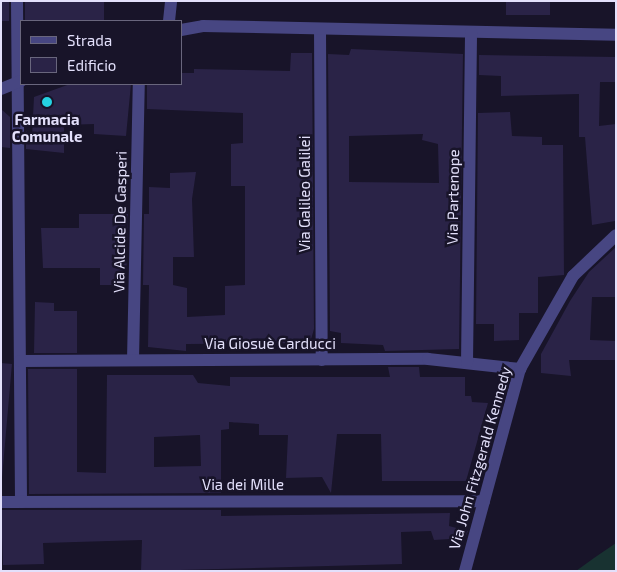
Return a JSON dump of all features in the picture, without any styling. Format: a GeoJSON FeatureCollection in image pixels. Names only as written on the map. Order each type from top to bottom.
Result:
{"type":"FeatureCollection","features":[{"type":"Feature","properties":{"kind":"street"},"geometry":{"type":"LineString","coordinates":[[17,1],[20,82],[21,502]]}},
{"type":"Feature","properties":{"kind":"street"},"geometry":{"type":"LineString","coordinates":[[169,20],[171,1]]}},
{"type":"Feature","properties":{"kind":"street"},"geometry":{"type":"LineString","coordinates":[[182,30],[202,26],[616,35]]}},
{"type":"Feature","properties":{"kind":"street","name":"Via Galileo Galilei"},"geometry":{"type":"LineString","coordinates":[[320,29],[322,360]]}},
{"type":"Feature","properties":{"kind":"street","name":"Via Partenope"},"geometry":{"type":"LineString","coordinates":[[467,363],[471,32]]}},
{"type":"Feature","properties":{"kind":"street"},"geometry":{"type":"LineString","coordinates":[[1,89],[20,82]]}},
{"type":"Feature","properties":{"kind":"street","name":"Via Alcide De Gasperi"},"geometry":{"type":"LineString","coordinates":[[133,360],[139,85]]}},
{"type":"Feature","properties":{"kind":"street","name":"Via John Fitzgerald Kennedy"},"geometry":{"type":"LineString","coordinates":[[465,571],[520,369],[573,276],[616,235]]}},
{"type":"Feature","properties":{"kind":"street","name":"Via Giosuè Carducci"},"geometry":{"type":"LineString","coordinates":[[20,361],[428,359],[520,369]]}},
{"type":"Feature","properties":{"kind":"street","name":"Via dei Mille"},"geometry":{"type":"LineString","coordinates":[[1,502],[484,501]]}},
{"type":"Feature","properties":{"kind":"green space"},"geometry":{"type":"Polygon","coordinates":[[[616,543],[616,571],[576,571],[594,558],[616,543]]]}},
{"type":"Feature","properties":{"kind":"building"},"geometry":{"type":"Polygon","coordinates":[[[1,1],[9,1],[9,21],[1,21],[1,1]]]}},
{"type":"Feature","properties":{"kind":"building"},"geometry":{"type":"Polygon","coordinates":[[[25,1],[104,1],[104,20],[25,20],[25,1]]]}},
{"type":"Feature","properties":{"kind":"building"},"geometry":{"type":"Polygon","coordinates":[[[506,1],[550,1],[550,15],[506,15],[506,1]]]}},
{"type":"Feature","properties":{"kind":"building"},"geometry":{"type":"Polygon","coordinates":[[[351,49],[463,54],[459,349],[385,351],[383,345],[341,343],[341,333],[330,331],[328,54],[349,55],[351,49]],[[423,134],[349,136],[349,182],[439,183],[438,144],[422,140],[423,134]]]}},
{"type":"Feature","properties":{"kind":"building"},"geometry":{"type":"Polygon","coordinates":[[[291,53],[312,53],[314,329],[310,343],[186,344],[186,351],[148,347],[149,285],[143,285],[144,214],[149,214],[149,187],[170,188],[170,173],[196,172],[192,199],[194,257],[173,257],[173,285],[187,288],[187,317],[225,315],[225,286],[245,285],[245,186],[231,186],[231,144],[243,143],[243,113],[147,109],[147,85],[182,85],[182,73],[194,73],[194,69],[290,71],[291,53]]]}},
{"type":"Feature","properties":{"kind":"building"},"geometry":{"type":"Polygon","coordinates":[[[479,55],[616,57],[616,82],[600,82],[599,126],[616,124],[615,221],[592,225],[585,137],[579,137],[579,94],[501,96],[501,76],[479,75],[479,55]]]}},
{"type":"Feature","properties":{"kind":"building"},"geometry":{"type":"Polygon","coordinates":[[[67,85],[131,85],[126,136],[94,134],[94,124],[64,125],[64,153],[26,149],[26,131],[32,136],[34,97],[67,85]]]}},
{"type":"Feature","properties":{"kind":"building"},"geometry":{"type":"Polygon","coordinates":[[[1,109],[10,117],[10,148],[1,147],[1,109]]]}},
{"type":"Feature","properties":{"kind":"building"},"geometry":{"type":"Polygon","coordinates":[[[510,112],[512,136],[542,137],[542,145],[563,145],[564,275],[538,277],[538,313],[519,313],[519,340],[494,341],[494,324],[476,324],[478,113],[510,112]]]}},
{"type":"Feature","properties":{"kind":"building"},"geometry":{"type":"Polygon","coordinates":[[[79,214],[128,214],[126,285],[100,285],[100,268],[43,268],[41,228],[79,228],[79,214]]]}},
{"type":"Feature","properties":{"kind":"building"},"geometry":{"type":"Polygon","coordinates":[[[616,247],[616,297],[592,297],[590,340],[616,341],[616,360],[569,360],[571,376],[541,373],[541,354],[570,301],[589,272],[616,247]]]}},
{"type":"Feature","properties":{"kind":"building"},"geometry":{"type":"Polygon","coordinates":[[[35,302],[54,303],[54,311],[77,311],[77,353],[34,353],[35,302]]]}},
{"type":"Feature","properties":{"kind":"building"},"geometry":{"type":"Polygon","coordinates":[[[1,363],[12,364],[1,489],[1,363]]]}},
{"type":"Feature","properties":{"kind":"building"},"geometry":{"type":"Polygon","coordinates":[[[388,367],[419,367],[420,377],[465,377],[465,396],[471,396],[472,402],[488,403],[466,481],[382,481],[381,434],[337,434],[331,493],[322,477],[286,478],[288,435],[259,435],[259,424],[229,422],[229,429],[221,430],[221,493],[29,494],[28,369],[77,369],[77,472],[106,473],[107,375],[193,375],[198,383],[230,386],[230,377],[390,377],[388,367]],[[200,435],[154,437],[154,467],[201,466],[200,435]]]}},
{"type":"Feature","properties":{"kind":"building"},"geometry":{"type":"Polygon","coordinates":[[[1,510],[221,510],[221,516],[450,513],[449,526],[468,531],[465,538],[434,540],[431,531],[401,532],[402,564],[141,571],[142,540],[43,543],[44,564],[3,565],[1,510]]]}},
{"type":"Feature","properties":{"kind":"place","name":"Farmacia Comunale"},"geometry":{"type":"Point","coordinates":[47,102]}}]}
